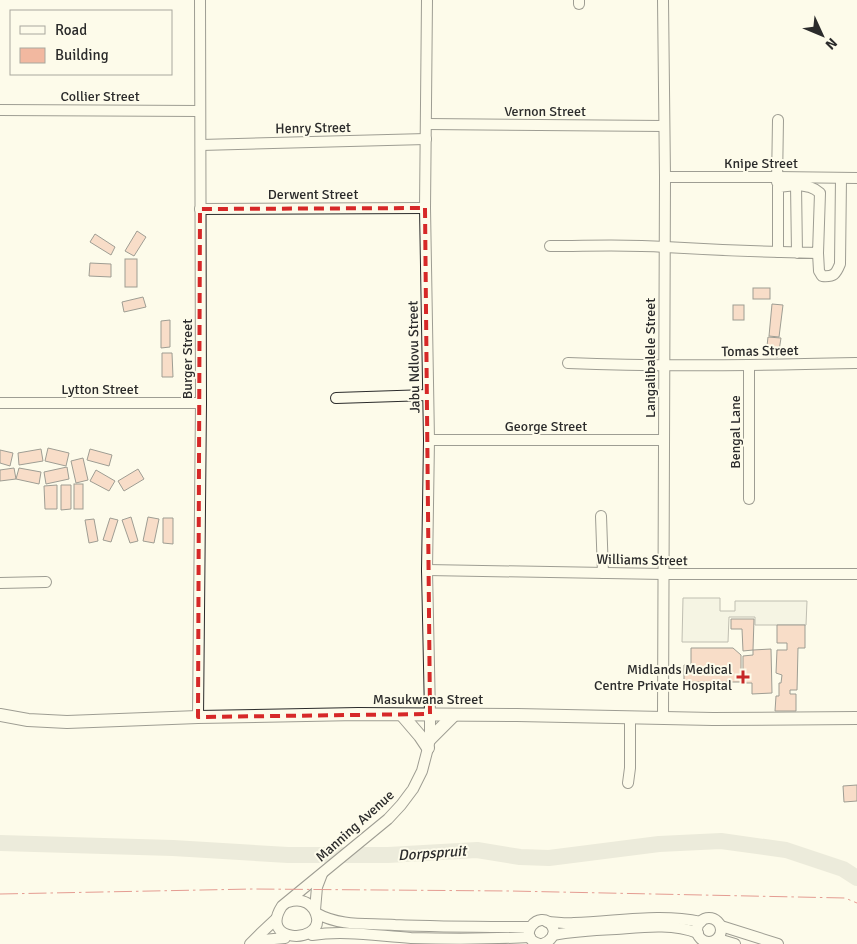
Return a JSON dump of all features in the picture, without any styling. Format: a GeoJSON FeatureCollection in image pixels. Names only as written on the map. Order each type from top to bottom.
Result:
{"type":"FeatureCollection","features":[{"type":"Feature","properties":{"kind":"main road","name":"Masukwana Street"},"geometry":{"type":"LineString","coordinates":[[0,715],[28,720],[66,722],[358,714],[517,714],[713,719],[857,718]]}},
{"type":"Feature","properties":{"kind":"main road"},"geometry":{"type":"LineString","coordinates":[[402,715],[420,736],[429,743],[454,715]]}},
{"type":"Feature","properties":{"kind":"street","name":"Burger Street"},"geometry":{"type":"LineString","coordinates":[[198,717],[200,0]]}},
{"type":"Feature","properties":{"kind":"street","name":"Jabu Ndlovu Street"},"geometry":{"type":"LineString","coordinates":[[427,0],[425,208],[429,440],[427,570],[430,714]]}},
{"type":"Feature","properties":{"kind":"street","name":"Langalibalele Street"},"geometry":{"type":"LineString","coordinates":[[663,0],[665,177],[663,717]]}},
{"type":"Feature","properties":{"kind":"street","name":"Collier Street"},"geometry":{"type":"LineString","coordinates":[[0,110],[200,111]]}},
{"type":"Feature","properties":{"kind":"street"},"geometry":{"type":"LineString","coordinates":[[778,120],[778,252]]}},
{"type":"Feature","properties":{"kind":"street","name":"Vernon Street"},"geometry":{"type":"LineString","coordinates":[[427,124],[664,126]]}},
{"type":"Feature","properties":{"kind":"street","name":"Henry Street"},"geometry":{"type":"LineString","coordinates":[[200,145],[426,139]]}},
{"type":"Feature","properties":{"kind":"street","name":"Knipe Street"},"geometry":{"type":"LineString","coordinates":[[665,177],[777,176],[857,178]]}},
{"type":"Feature","properties":{"kind":"street"},"geometry":{"type":"LineString","coordinates":[[778,187],[809,186],[820,192],[819,272],[822,276],[829,277],[836,273],[840,264],[841,178]]}},
{"type":"Feature","properties":{"kind":"street"},"geometry":{"type":"LineString","coordinates":[[796,186],[796,252]]}},
{"type":"Feature","properties":{"kind":"street","name":"Derwent Street"},"geometry":{"type":"LineString","coordinates":[[200,209],[425,208]]}},
{"type":"Feature","properties":{"kind":"street"},"geometry":{"type":"LineString","coordinates":[[550,246],[664,246],[684,249],[818,253]]}},
{"type":"Feature","properties":{"kind":"street","name":"Tomas Street"},"geometry":{"type":"LineString","coordinates":[[568,363],[664,366],[857,363]]}},
{"type":"Feature","properties":{"kind":"street","name":"Bengal Lane"},"geometry":{"type":"LineString","coordinates":[[748,366],[749,499]]}},
{"type":"Feature","properties":{"kind":"street"},"geometry":{"type":"LineString","coordinates":[[336,398],[428,395]]}},
{"type":"Feature","properties":{"kind":"street","name":"Lytton Street"},"geometry":{"type":"LineString","coordinates":[[0,403],[200,403]]}},
{"type":"Feature","properties":{"kind":"street","name":"George Street"},"geometry":{"type":"LineString","coordinates":[[429,440],[663,440]]}},
{"type":"Feature","properties":{"kind":"street"},"geometry":{"type":"LineString","coordinates":[[600,516],[603,573]]}},
{"type":"Feature","properties":{"kind":"street","name":"Williams Street"},"geometry":{"type":"LineString","coordinates":[[427,570],[663,574],[857,574]]}},
{"type":"Feature","properties":{"kind":"street"},"geometry":{"type":"LineString","coordinates":[[0,583],[46,582]]}},
{"type":"Feature","properties":{"kind":"street","name":"Manning Avenue"},"geometry":{"type":"LineString","coordinates":[[288,902],[388,819],[401,805],[413,789],[422,771],[429,743],[430,714]]}},
{"type":"Feature","properties":{"kind":"street"},"geometry":{"type":"LineString","coordinates":[[628,782],[630,768],[630,717]]}},
{"type":"Feature","properties":{"kind":"street","name":"Manning Avenue"},"geometry":{"type":"LineString","coordinates":[[315,911],[317,887],[324,872]]}},
{"type":"Feature","properties":{"kind":"street"},"geometry":{"type":"LineString","coordinates":[[290,941],[280,933],[276,919],[282,906],[294,900],[300,900],[311,905],[315,911],[317,925],[310,939]]}},
{"type":"Feature","properties":{"kind":"street"},"geometry":{"type":"LineString","coordinates":[[315,911],[325,918],[338,922],[530,932]]}},
{"type":"Feature","properties":{"kind":"street"},"geometry":{"type":"LineString","coordinates":[[530,932],[536,921],[544,920],[547,922],[573,924],[674,918],[701,922]]}},
{"type":"Feature","properties":{"kind":"street"},"geometry":{"type":"LineString","coordinates":[[714,942],[721,932],[720,926],[712,918],[704,919],[697,929],[703,940],[706,942],[735,944]]}},
{"type":"Feature","properties":{"kind":"street"},"geometry":{"type":"LineString","coordinates":[[251,944],[276,919]]}},
{"type":"Feature","properties":{"kind":"street"},"geometry":{"type":"LineString","coordinates":[[530,932],[535,942],[543,944],[548,942],[553,935],[552,927],[547,922]]}},
{"type":"Feature","properties":{"kind":"street"},"geometry":{"type":"LineString","coordinates":[[720,926],[778,944]]}},
{"type":"Feature","properties":{"kind":"street"},"geometry":{"type":"LineString","coordinates":[[553,935],[654,927],[678,928],[698,933]]}},
{"type":"Feature","properties":{"kind":"street"},"geometry":{"type":"LineString","coordinates":[[251,944],[263,940],[290,941],[310,939],[331,932],[411,938],[487,939],[530,932]]}},
{"type":"Feature","properties":{"kind":"highlighted area"},"geometry":{"type":"Polygon","coordinates":[[[425,208],[430,714],[198,717],[200,209],[425,208]]]}},
{"type":"Feature","properties":{"kind":"shaded area"},"geometry":{"type":"Polygon","coordinates":[[[683,598],[720,598],[720,611],[735,611],[735,601],[807,601],[806,625],[755,625],[755,617],[729,617],[728,642],[682,642],[683,598]]]}},
{"type":"Feature","properties":{"kind":"building"},"geometry":{"type":"Polygon","coordinates":[[[137,231],[146,237],[134,256],[125,251],[137,231]]]}},
{"type":"Feature","properties":{"kind":"building"},"geometry":{"type":"Polygon","coordinates":[[[95,234],[115,247],[111,255],[90,242],[95,234]]]}},
{"type":"Feature","properties":{"kind":"building"},"geometry":{"type":"Polygon","coordinates":[[[125,259],[137,259],[137,287],[125,287],[125,259]]]}},
{"type":"Feature","properties":{"kind":"building"},"geometry":{"type":"Polygon","coordinates":[[[90,263],[111,264],[111,277],[89,276],[90,263]]]}},
{"type":"Feature","properties":{"kind":"building"},"geometry":{"type":"Polygon","coordinates":[[[753,288],[770,288],[770,299],[753,299],[753,288]]]}},
{"type":"Feature","properties":{"kind":"building"},"geometry":{"type":"Polygon","coordinates":[[[143,297],[146,307],[124,312],[122,302],[143,297]]]}},
{"type":"Feature","properties":{"kind":"building"},"geometry":{"type":"Polygon","coordinates":[[[772,304],[783,305],[779,337],[769,336],[772,304]]]}},
{"type":"Feature","properties":{"kind":"building"},"geometry":{"type":"Polygon","coordinates":[[[733,305],[744,305],[744,320],[733,320],[733,305]]]}},
{"type":"Feature","properties":{"kind":"building"},"geometry":{"type":"Polygon","coordinates":[[[170,320],[170,347],[161,348],[161,321],[170,320]]]}},
{"type":"Feature","properties":{"kind":"building"},"geometry":{"type":"Polygon","coordinates":[[[768,337],[781,338],[778,357],[766,355],[768,337]]]}},
{"type":"Feature","properties":{"kind":"building"},"geometry":{"type":"Polygon","coordinates":[[[162,353],[172,353],[173,377],[162,377],[162,353]]]}},
{"type":"Feature","properties":{"kind":"building"},"geometry":{"type":"Polygon","coordinates":[[[48,448],[69,453],[66,466],[45,461],[48,448]]]}},
{"type":"Feature","properties":{"kind":"building"},"geometry":{"type":"Polygon","coordinates":[[[41,449],[43,461],[19,465],[18,453],[41,449]]]}},
{"type":"Feature","properties":{"kind":"building"},"geometry":{"type":"Polygon","coordinates":[[[90,449],[112,455],[109,466],[87,460],[90,449]]]}},
{"type":"Feature","properties":{"kind":"building"},"geometry":{"type":"Polygon","coordinates":[[[0,450],[13,453],[10,466],[0,463],[0,450]]]}},
{"type":"Feature","properties":{"kind":"building"},"geometry":{"type":"Polygon","coordinates":[[[83,458],[88,480],[76,483],[71,461],[83,458]]]}},
{"type":"Feature","properties":{"kind":"building"},"geometry":{"type":"Polygon","coordinates":[[[67,467],[69,479],[46,484],[44,472],[67,467]]]}},
{"type":"Feature","properties":{"kind":"building"},"geometry":{"type":"Polygon","coordinates":[[[14,468],[16,479],[0,481],[0,470],[14,468]]]}},
{"type":"Feature","properties":{"kind":"building"},"geometry":{"type":"Polygon","coordinates":[[[19,468],[41,472],[39,484],[16,479],[19,468]]]}},
{"type":"Feature","properties":{"kind":"building"},"geometry":{"type":"Polygon","coordinates":[[[138,469],[144,479],[124,491],[118,481],[138,469]]]}},
{"type":"Feature","properties":{"kind":"building"},"geometry":{"type":"Polygon","coordinates":[[[96,470],[115,481],[109,491],[90,481],[96,470]]]}},
{"type":"Feature","properties":{"kind":"building"},"geometry":{"type":"Polygon","coordinates":[[[74,484],[83,484],[83,509],[74,509],[74,484]]]}},
{"type":"Feature","properties":{"kind":"building"},"geometry":{"type":"Polygon","coordinates":[[[57,485],[57,509],[45,509],[44,486],[57,485]]]}},
{"type":"Feature","properties":{"kind":"building"},"geometry":{"type":"Polygon","coordinates":[[[61,485],[71,485],[71,509],[61,510],[61,485]]]}},
{"type":"Feature","properties":{"kind":"building"},"geometry":{"type":"Polygon","coordinates":[[[131,517],[138,541],[130,543],[122,520],[131,517]]]}},
{"type":"Feature","properties":{"kind":"building"},"geometry":{"type":"Polygon","coordinates":[[[148,517],[159,519],[154,543],[143,541],[148,517]]]}},
{"type":"Feature","properties":{"kind":"building"},"geometry":{"type":"Polygon","coordinates":[[[110,518],[118,520],[111,542],[103,540],[110,518]]]}},
{"type":"Feature","properties":{"kind":"building"},"geometry":{"type":"Polygon","coordinates":[[[163,518],[173,518],[173,544],[163,543],[163,518]]]}},
{"type":"Feature","properties":{"kind":"building"},"geometry":{"type":"Polygon","coordinates":[[[94,519],[98,541],[89,543],[85,520],[94,519]]]}},
{"type":"Feature","properties":{"kind":"building"},"geometry":{"type":"Polygon","coordinates":[[[731,619],[754,619],[753,650],[743,651],[742,629],[731,629],[731,619]]]}},
{"type":"Feature","properties":{"kind":"building"},"geometry":{"type":"Polygon","coordinates":[[[777,625],[805,625],[805,648],[798,648],[797,690],[790,690],[790,694],[796,694],[796,711],[775,711],[776,696],[779,696],[779,683],[781,683],[782,675],[776,673],[777,650],[787,650],[787,643],[777,643],[777,625]]]}},
{"type":"Feature","properties":{"kind":"building"},"geometry":{"type":"Polygon","coordinates":[[[691,648],[733,648],[741,655],[741,682],[684,682],[684,665],[691,665],[691,648]]]}},
{"type":"Feature","properties":{"kind":"building"},"geometry":{"type":"Polygon","coordinates":[[[771,649],[772,693],[752,694],[752,683],[743,683],[743,656],[753,655],[753,650],[771,649]]]}},
{"type":"Feature","properties":{"kind":"building"},"geometry":{"type":"Polygon","coordinates":[[[857,785],[857,801],[844,802],[843,786],[857,785]]]}},
{"type":"Feature","properties":{"kind":"waterway","name":"Dorpspruit"},"geometry":{"type":"LineString","coordinates":[[0,843],[173,848],[288,855],[388,855],[477,850],[520,857],[549,858],[659,844],[721,841],[786,850],[843,869],[857,878]]}},
{"type":"Feature","properties":{"kind":"power"},"geometry":{"type":"LineString","coordinates":[[0,894],[253,889],[510,891],[845,898],[857,903]]}},
{"type":"Feature","properties":{"kind":"place","name":"Midlands Medical Centre Private Hospital"},"geometry":{"type":"Point","coordinates":[743,677]}}]}
